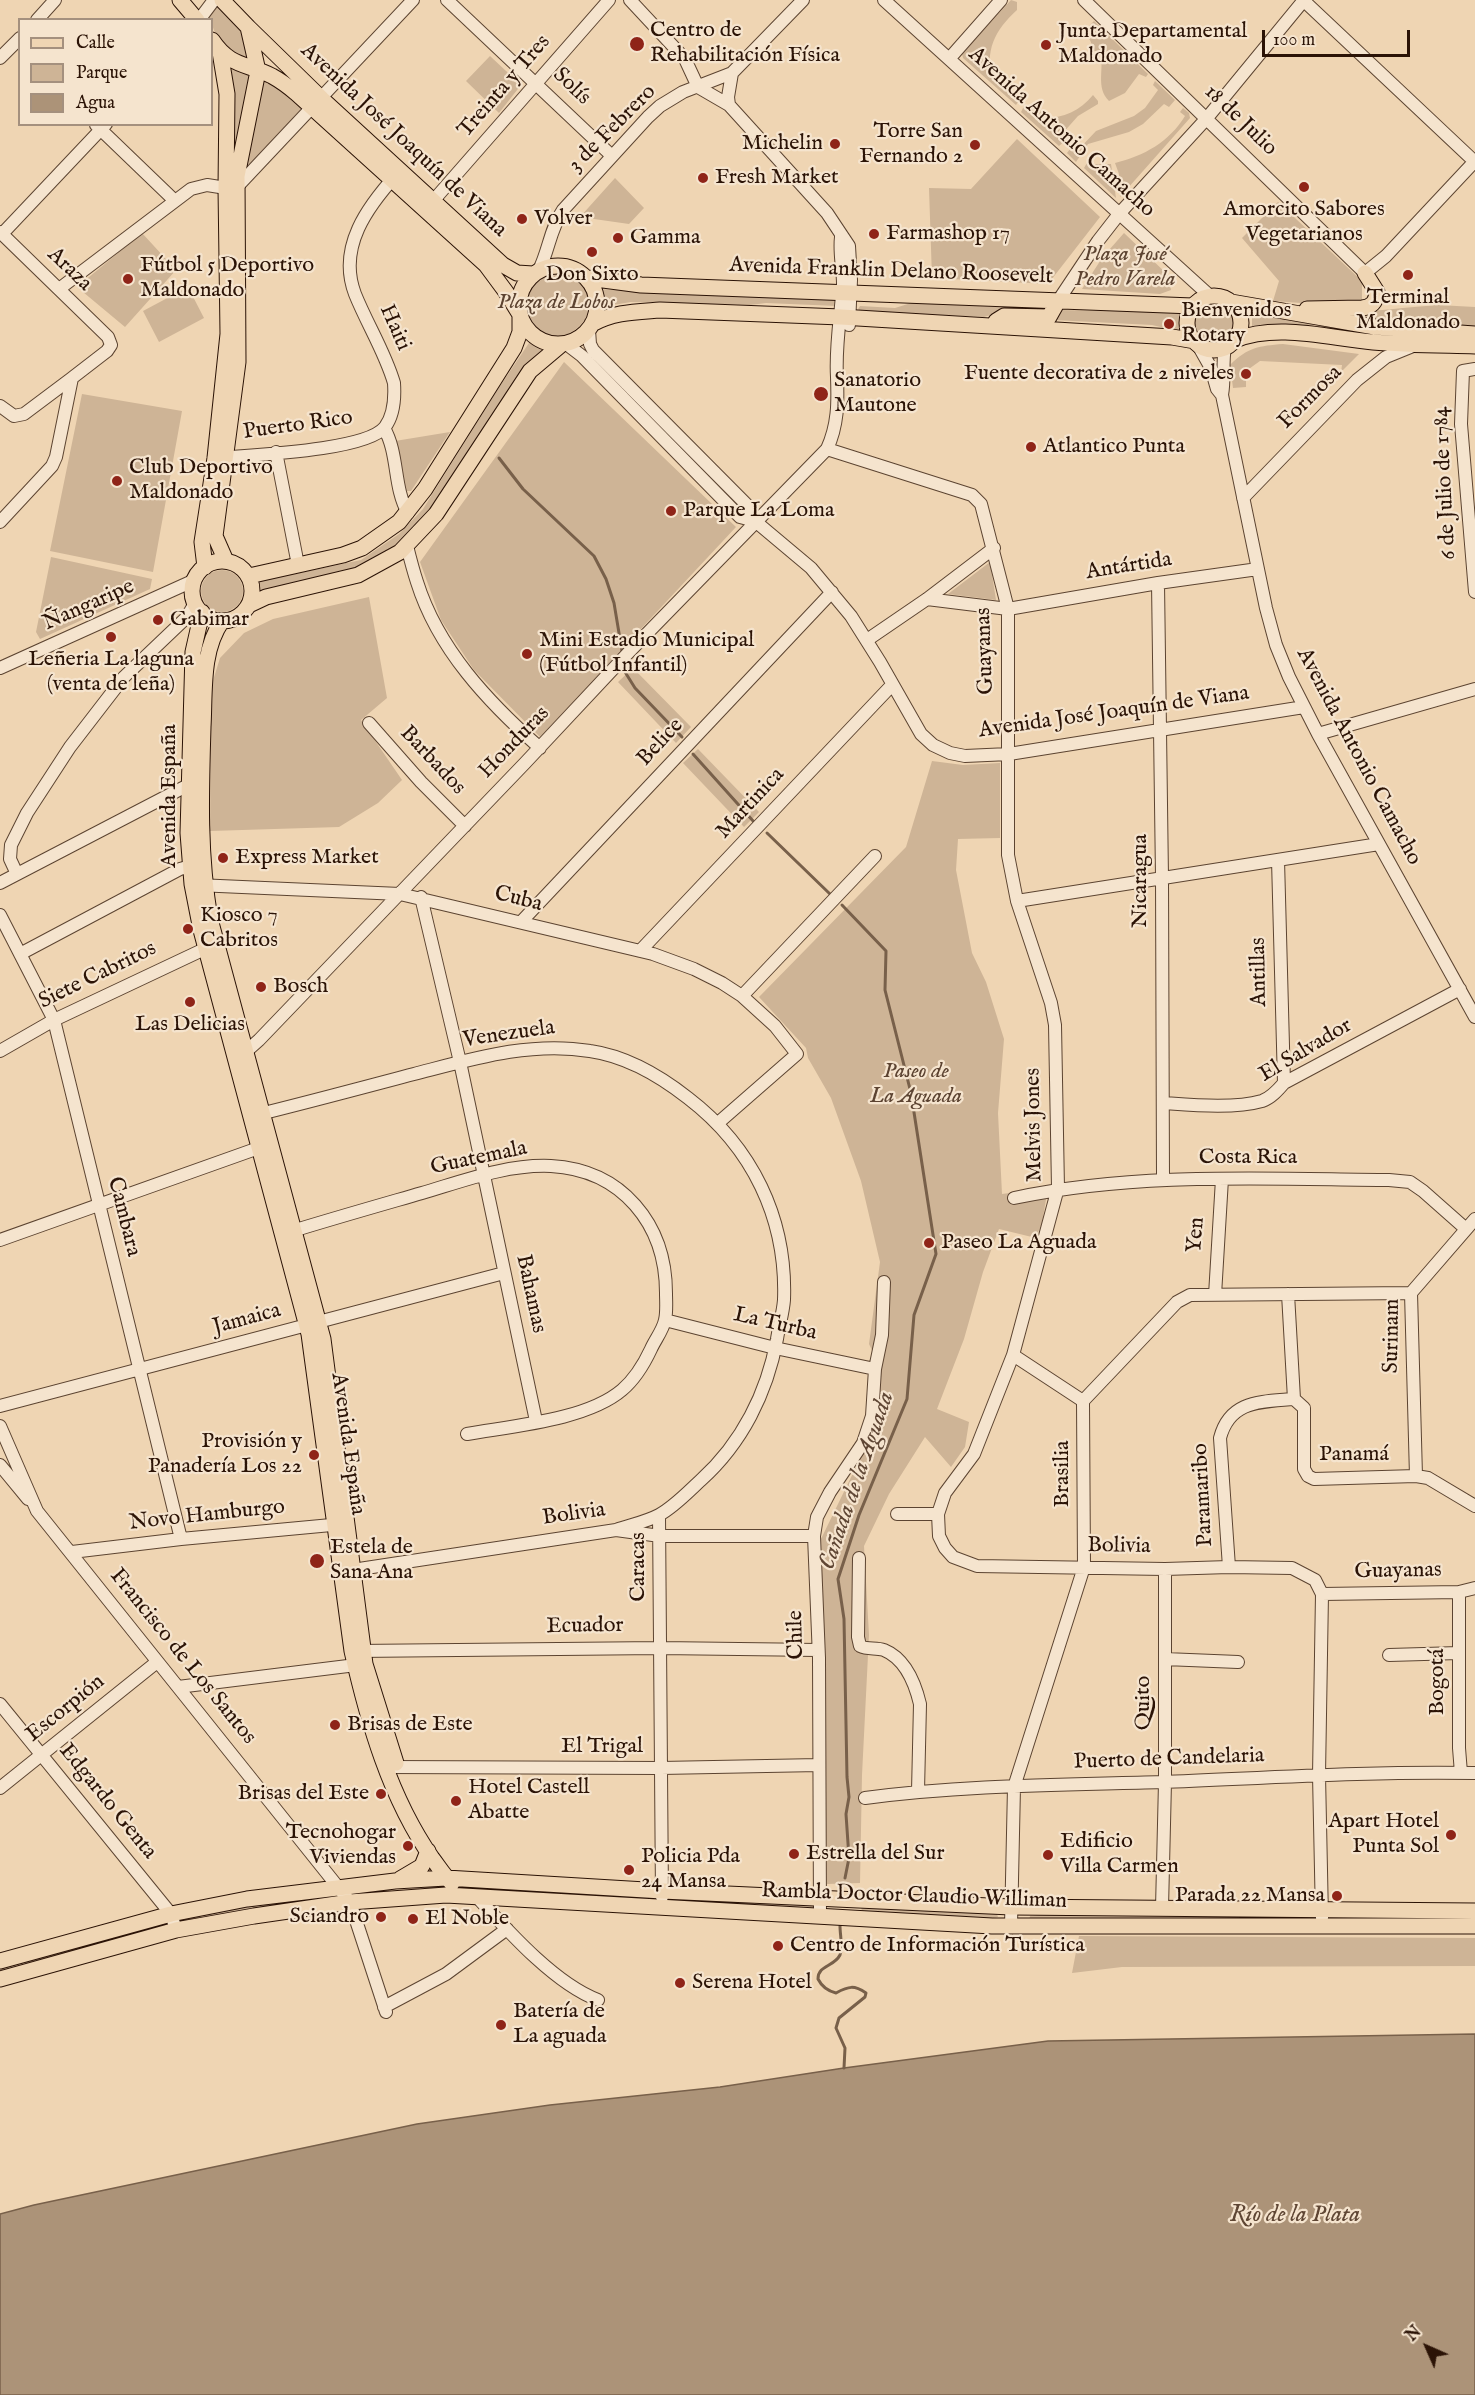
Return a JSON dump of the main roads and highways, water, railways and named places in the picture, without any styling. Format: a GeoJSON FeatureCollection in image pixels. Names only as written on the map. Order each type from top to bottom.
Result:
{"type":"FeatureCollection","features":[{"type":"Feature","properties":{"kind":"main road"},"geometry":{"type":"LineString","coordinates":[[180,0],[196,18]]}},
{"type":"Feature","properties":{"kind":"main road","name":"Avenida José Joaquín de Viana"},"geometry":{"type":"LineString","coordinates":[[222,0],[318,104],[396,175],[486,266],[519,314]]}},
{"type":"Feature","properties":{"kind":"main road"},"geometry":{"type":"LineString","coordinates":[[231,188],[258,71],[248,27]]}},
{"type":"Feature","properties":{"kind":"main road"},"geometry":{"type":"LineString","coordinates":[[216,46],[227,94],[231,188],[228,334],[215,536],[226,561]]}},
{"type":"Feature","properties":{"kind":"main road","name":"Avenida José Joaquín de Viana"},"geometry":{"type":"LineString","coordinates":[[216,46],[233,63],[283,82],[318,104]]}},
{"type":"Feature","properties":{"kind":"main road","name":"Avenida José Joaquín de Viana"},"geometry":{"type":"LineString","coordinates":[[396,175],[433,201],[503,265],[518,273],[536,272]]}},
{"type":"Feature","properties":{"kind":"main road"},"geometry":{"type":"LineString","coordinates":[[249,576],[362,548],[391,529],[408,513],[514,348],[520,332],[521,289],[536,272],[556,265],[578,270],[588,278],[597,296],[598,306],[590,327],[580,337],[563,344],[530,371],[436,514],[407,546],[358,575],[266,597],[249,605],[237,616],[222,621],[213,619],[199,608],[193,593],[195,580],[205,567],[219,561],[236,564],[249,576],[252,591],[249,605]]}},
{"type":"Feature","properties":{"kind":"main road"},"geometry":{"type":"LineString","coordinates":[[1286,313],[1300,309],[1370,306],[1377,292],[1365,273]]}},
{"type":"Feature","properties":{"kind":"main road","name":"Avenida Franklin Delano Roosevelt"},"geometry":{"type":"LineString","coordinates":[[588,278],[608,283],[641,285],[1193,306]]}},
{"type":"Feature","properties":{"kind":"main road"},"geometry":{"type":"LineString","coordinates":[[1475,333],[1374,327],[1286,313],[1231,302],[1218,296],[1210,296],[1198,302],[1193,306],[1187,320],[1190,335],[1196,343],[1210,349],[1249,334],[1265,332],[1375,342],[1475,346]]}},
{"type":"Feature","properties":{"kind":"main road"},"geometry":{"type":"LineString","coordinates":[[990,325],[1004,316],[1049,316],[1058,301]]}},
{"type":"Feature","properties":{"kind":"main road"},"geometry":{"type":"LineString","coordinates":[[1230,343],[1239,332],[1240,316],[1231,302]]}},
{"type":"Feature","properties":{"kind":"main road","name":"Avenida Franklin Delano Roosevelt"},"geometry":{"type":"LineString","coordinates":[[590,327],[606,316],[660,310],[990,325],[1172,337],[1196,343]]}},
{"type":"Feature","properties":{"kind":"main road"},"geometry":{"type":"LineString","coordinates":[[519,314],[532,334],[541,340],[563,344]]}},
{"type":"Feature","properties":{"kind":"main road"},"geometry":{"type":"LineString","coordinates":[[205,567],[202,542],[220,458]]}},
{"type":"Feature","properties":{"kind":"main road","name":"Avenida España"},"geometry":{"type":"LineString","coordinates":[[199,608],[194,652],[198,885],[211,945],[313,1324],[359,1657],[360,1687],[406,1813],[451,1884]]}},
{"type":"Feature","properties":{"kind":"main road","name":"Avenida España"},"geometry":{"type":"LineString","coordinates":[[196,781],[208,656],[213,635],[222,621]]}},
{"type":"Feature","properties":{"kind":"main road","name":"Avenida España"},"geometry":{"type":"LineString","coordinates":[[391,1767],[451,1884]]}},
{"type":"Feature","properties":{"kind":"main road"},"geometry":{"type":"LineString","coordinates":[[395,1881],[422,1866],[428,1851]]}},
{"type":"Feature","properties":{"kind":"main road","name":"Rambla Doctor Claudio Williman"},"geometry":{"type":"LineString","coordinates":[[0,1961],[171,1914],[247,1899],[395,1881],[451,1884],[496,1882],[662,1892],[1011,1907],[1475,1911]]}},
{"type":"Feature","properties":{"kind":"main road","name":"Rambla Doctor Claudio Williman"},"geometry":{"type":"LineString","coordinates":[[0,1979],[176,1930],[451,1884],[473,1897],[1011,1926],[1475,1926]]}},
{"type":"Feature","properties":{"kind":"water","name":"Río de la Plata"},"geometry":{"type":"Polygon","coordinates":[[[1475,2034],[1475,2395],[0,2395],[0,2214],[34,2205],[417,2124],[550,2105],[720,2087],[1048,2041],[1475,2034]]]}},
{"type":"Feature","properties":{"kind":"waterway","name":"Cañada de la Aguada"},"geometry":{"type":"LineString","coordinates":[[499,458],[523,489],[594,556],[606,579],[614,603],[622,651]]}},
{"type":"Feature","properties":{"kind":"waterway","name":"Cañada de la Aguada"},"geometry":{"type":"LineString","coordinates":[[625,672],[635,688],[682,737]]}},
{"type":"Feature","properties":{"kind":"waterway","name":"Cañada de la Aguada"},"geometry":{"type":"LineString","coordinates":[[693,754],[754,822]]}},
{"type":"Feature","properties":{"kind":"waterway","name":"Cañada de la Aguada"},"geometry":{"type":"LineString","coordinates":[[767,833],[830,894]]}},
{"type":"Feature","properties":{"kind":"waterway","name":"Cañada de la Aguada"},"geometry":{"type":"LineString","coordinates":[[842,905],[886,951],[885,990],[911,1093],[936,1254],[914,1315],[907,1399],[859,1515],[838,1579],[844,1619],[849,1797],[846,1814],[849,1858],[845,1878]]}},
{"type":"Feature","properties":{"kind":"waterway","name":"Cañada de la Aguada"},"geometry":{"type":"LineString","coordinates":[[840,1926],[840,1955],[834,1962],[823,1968],[818,1979],[826,1988],[836,1993],[851,1987],[866,1993],[865,1997],[839,2018],[836,2028],[845,2048],[844,2068]]}},
{"type":"Feature","properties":{"kind":"place","name":"Centro de Rehabilitación Física"},"geometry":{"type":"Point","coordinates":[637,44]}},
{"type":"Feature","properties":{"kind":"place","name":"Junta Departamental Maldonado"},"geometry":{"type":"Point","coordinates":[1046,45]}},
{"type":"Feature","properties":{"kind":"place","name":"Michelin"},"geometry":{"type":"Point","coordinates":[835,144]}},
{"type":"Feature","properties":{"kind":"place","name":"Torre San Fernando 2"},"geometry":{"type":"Point","coordinates":[975,145]}},
{"type":"Feature","properties":{"kind":"place","name":"Fresh Market"},"geometry":{"type":"Point","coordinates":[703,178]}},
{"type":"Feature","properties":{"kind":"place","name":"Amorcito Sabores Vegetarianos"},"geometry":{"type":"Point","coordinates":[1304,187]}},
{"type":"Feature","properties":{"kind":"place","name":"Volver"},"geometry":{"type":"Point","coordinates":[522,219]}},
{"type":"Feature","properties":{"kind":"place","name":"Farmashop 17"},"geometry":{"type":"Point","coordinates":[874,234]}},
{"type":"Feature","properties":{"kind":"place","name":"Gamma"},"geometry":{"type":"Point","coordinates":[618,238]}},
{"type":"Feature","properties":{"kind":"place","name":"Don Sixto"},"geometry":{"type":"Point","coordinates":[592,252]}},
{"type":"Feature","properties":{"kind":"place","name":"Terminal Maldonado"},"geometry":{"type":"Point","coordinates":[1408,275]}},
{"type":"Feature","properties":{"kind":"place","name":"Fútbol 5 Deportivo Maldonado"},"geometry":{"type":"Point","coordinates":[128,279]}},
{"type":"Feature","properties":{"kind":"place","name":"Bienvenidos Rotary"},"geometry":{"type":"Point","coordinates":[1169,324]}},
{"type":"Feature","properties":{"kind":"place","name":"Fuente decorativa de 2 niveles"},"geometry":{"type":"Point","coordinates":[1246,374]}},
{"type":"Feature","properties":{"kind":"place","name":"Sanatorio Mautone"},"geometry":{"type":"Point","coordinates":[821,394]}},
{"type":"Feature","properties":{"kind":"place","name":"Atlantico Punta"},"geometry":{"type":"Point","coordinates":[1031,447]}},
{"type":"Feature","properties":{"kind":"place","name":"Club Deportivo Maldonado"},"geometry":{"type":"Point","coordinates":[117,481]}},
{"type":"Feature","properties":{"kind":"place","name":"Parque La Loma"},"geometry":{"type":"Point","coordinates":[671,511]}},
{"type":"Feature","properties":{"kind":"place","name":"Gabimar"},"geometry":{"type":"Point","coordinates":[158,620]}},
{"type":"Feature","properties":{"kind":"place","name":"Leñeria La laguna (venta de leña)"},"geometry":{"type":"Point","coordinates":[111,637]}},
{"type":"Feature","properties":{"kind":"place","name":"Mini Estadio Municipal (Fútbol Infantil)"},"geometry":{"type":"Point","coordinates":[527,654]}},
{"type":"Feature","properties":{"kind":"place","name":"Express Market"},"geometry":{"type":"Point","coordinates":[223,858]}},
{"type":"Feature","properties":{"kind":"place","name":"Kiosco 7 Cabritos"},"geometry":{"type":"Point","coordinates":[188,929]}},
{"type":"Feature","properties":{"kind":"place","name":"Bosch"},"geometry":{"type":"Point","coordinates":[261,987]}},
{"type":"Feature","properties":{"kind":"place","name":"Las Delicias"},"geometry":{"type":"Point","coordinates":[190,1002]}},
{"type":"Feature","properties":{"kind":"place","name":"Paseo La Aguada"},"geometry":{"type":"Point","coordinates":[929,1243]}},
{"type":"Feature","properties":{"kind":"place","name":"Provisión y Panadería Los 22"},"geometry":{"type":"Point","coordinates":[314,1455]}},
{"type":"Feature","properties":{"kind":"place","name":"Estela de Sana Ana"},"geometry":{"type":"Point","coordinates":[317,1561]}},
{"type":"Feature","properties":{"kind":"place","name":"Brisas de Este"},"geometry":{"type":"Point","coordinates":[335,1725]}},
{"type":"Feature","properties":{"kind":"place","name":"Brisas del Este"},"geometry":{"type":"Point","coordinates":[381,1794]}},
{"type":"Feature","properties":{"kind":"place","name":"Hotel Castell Abatte"},"geometry":{"type":"Point","coordinates":[456,1801]}},
{"type":"Feature","properties":{"kind":"place","name":"Apart Hotel Punta Sol"},"geometry":{"type":"Point","coordinates":[1451,1835]}},
{"type":"Feature","properties":{"kind":"place","name":"Tecnohogar Viviendas"},"geometry":{"type":"Point","coordinates":[408,1846]}},
{"type":"Feature","properties":{"kind":"place","name":"Estrella del Sur"},"geometry":{"type":"Point","coordinates":[794,1854]}},
{"type":"Feature","properties":{"kind":"place","name":"Edificio Villa Carmen"},"geometry":{"type":"Point","coordinates":[1048,1855]}},
{"type":"Feature","properties":{"kind":"place","name":"Policia Pda 24 Mansa"},"geometry":{"type":"Point","coordinates":[629,1870]}},
{"type":"Feature","properties":{"kind":"place","name":"Parada 22 Mansa"},"geometry":{"type":"Point","coordinates":[1337,1896]}},
{"type":"Feature","properties":{"kind":"place","name":"Sciandro"},"geometry":{"type":"Point","coordinates":[381,1917]}},
{"type":"Feature","properties":{"kind":"place","name":"El Noble"},"geometry":{"type":"Point","coordinates":[413,1919]}},
{"type":"Feature","properties":{"kind":"place","name":"Centro de Información Turística"},"geometry":{"type":"Point","coordinates":[778,1946]}},
{"type":"Feature","properties":{"kind":"place","name":"Serena Hotel"},"geometry":{"type":"Point","coordinates":[680,1983]}},
{"type":"Feature","properties":{"kind":"place","name":"Batería de La aguada"},"geometry":{"type":"Point","coordinates":[501,2025]}},
{"type":"Feature","properties":{"kind":"park label","name":"Plaza José Pedro Varela"},"geometry":{"type":"Point","coordinates":[1125,268]}},
{"type":"Feature","properties":{"kind":"park label","name":"Plaza de Lobos"},"geometry":{"type":"Point","coordinates":[556,303]}},
{"type":"Feature","properties":{"kind":"park label","name":"Paseo de La Aguada"},"geometry":{"type":"Point","coordinates":[916,1084]}}]}
